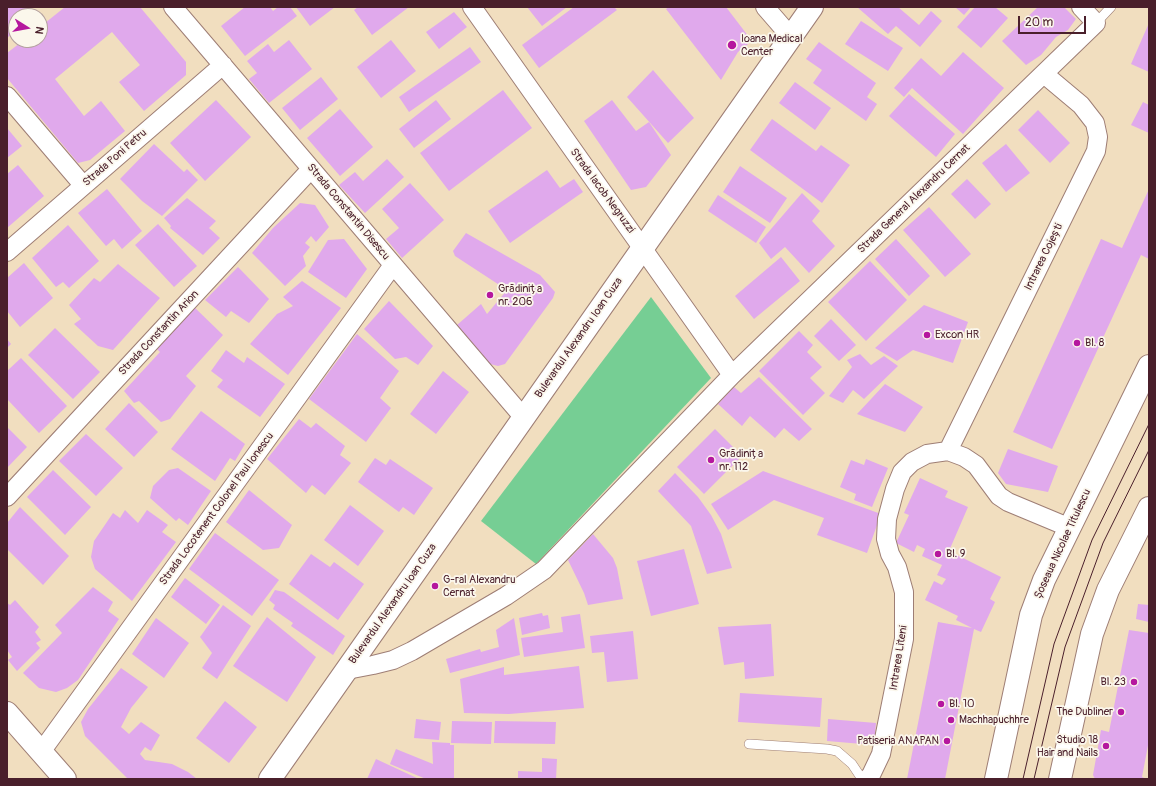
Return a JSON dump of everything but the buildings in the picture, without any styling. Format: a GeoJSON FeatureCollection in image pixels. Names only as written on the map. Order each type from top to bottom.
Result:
{"type":"FeatureCollection","features":[{"type":"Feature","properties":{"kind":"street","name":"Strada Constantin Disescu"},"geometry":{"type":"LineString","coordinates":[[173,7],[524,418]]}},
{"type":"Feature","properties":{"kind":"street","name":"Strada Iacob Negruzzi"},"geometry":{"type":"LineString","coordinates":[[472,7],[732,375]]}},
{"type":"Feature","properties":{"kind":"street"},"geometry":{"type":"LineString","coordinates":[[765,7],[790,37]]}},
{"type":"Feature","properties":{"kind":"street","name":"Bulevardul Alexandru Ioan Cuza"},"geometry":{"type":"LineString","coordinates":[[270,779],[812,7]]}},
{"type":"Feature","properties":{"kind":"street"},"geometry":{"type":"LineString","coordinates":[[1081,7],[1096,23]]}},
{"type":"Feature","properties":{"kind":"street","name":"Strada General Alexandru Cernat"},"geometry":{"type":"LineString","coordinates":[[732,375],[1096,23]]}},
{"type":"Feature","properties":{"kind":"street","name":"Strada Poni Petru"},"geometry":{"type":"LineString","coordinates":[[7,252],[223,65]]}},
{"type":"Feature","properties":{"kind":"street","name":"Intrarea Cojești"},"geometry":{"type":"LineString","coordinates":[[948,451],[1096,151],[1098,137],[1094,122],[1081,106],[1044,74]]}},
{"type":"Feature","properties":{"kind":"street"},"geometry":{"type":"LineString","coordinates":[[7,96],[83,185]]}},
{"type":"Feature","properties":{"kind":"street","name":"Strada Constantin Arion"},"geometry":{"type":"LineString","coordinates":[[7,497],[311,169]]}},
{"type":"Feature","properties":{"kind":"street","name":"Strada Locotenent Colonel Paul Ionescu"},"geometry":{"type":"LineString","coordinates":[[41,752],[393,265]]}},
{"type":"Feature","properties":{"kind":"street","name":"Șoseaua Nicolae Titulescu"},"geometry":{"type":"LineString","coordinates":[[996,779],[1031,615],[1044,580],[1068,527],[1149,366]]}},
{"type":"Feature","properties":{"kind":"street","name":"Bulevardul Alexandru Ioan Cuza"},"geometry":{"type":"LineString","coordinates":[[347,670],[373,666],[393,660],[412,651],[506,596],[544,570],[732,375]]}},
{"type":"Feature","properties":{"kind":"street"},"geometry":{"type":"LineString","coordinates":[[948,451],[964,457],[976,465],[999,496],[1008,502],[1068,527]]}},
{"type":"Feature","properties":{"kind":"street","name":"Intrarea Liteni"},"geometry":{"type":"LineString","coordinates":[[867,779],[872,775],[881,754],[904,639],[904,592],[897,567],[890,554],[886,539],[887,519],[894,489],[902,472],[912,462],[926,454],[948,451]]}},
{"type":"Feature","properties":{"kind":"street"},"geometry":{"type":"LineString","coordinates":[[1062,778],[1092,634],[1108,590],[1148,514]]}},
{"type":"Feature","properties":{"kind":"street"},"geometry":{"type":"LineString","coordinates":[[7,713],[65,779]]}},
{"type":"Feature","properties":{"kind":"lane"},"geometry":{"type":"LineString","coordinates":[[1096,23],[1111,7]]}},
{"type":"Feature","properties":{"kind":"lane"},"geometry":{"type":"LineString","coordinates":[[749,744],[827,749],[837,751],[852,764],[862,779]]}},
{"type":"Feature","properties":{"kind":"green space"},"geometry":{"type":"Polygon","coordinates":[[[651,297],[711,378],[536,564],[481,521],[651,297]]]}},
{"type":"Feature","properties":{"kind":"tram line"},"geometry":{"type":"LineString","coordinates":[[1023,779],[1054,644],[1092,540],[1149,424]]}},
{"type":"Feature","properties":{"kind":"tram line"},"geometry":{"type":"LineString","coordinates":[[1034,779],[1065,647],[1103,543],[1149,450]]}},
{"type":"Feature","properties":{"kind":"place","name":"Ioana Medical Center"},"geometry":{"type":"Point","coordinates":[732,45]}},
{"type":"Feature","properties":{"kind":"place","name":"Grădinița nr. 206"},"geometry":{"type":"Point","coordinates":[490,295]}},
{"type":"Feature","properties":{"kind":"place","name":"Excon HR"},"geometry":{"type":"Point","coordinates":[927,335]}},
{"type":"Feature","properties":{"kind":"place","name":"Bl. 8"},"geometry":{"type":"Point","coordinates":[1077,343]}},
{"type":"Feature","properties":{"kind":"place","name":"Grădinița nr. 112"},"geometry":{"type":"Point","coordinates":[711,460]}},
{"type":"Feature","properties":{"kind":"place","name":"Bl. 9"},"geometry":{"type":"Point","coordinates":[938,554]}},
{"type":"Feature","properties":{"kind":"place","name":"G-ral Alexandru Cernat"},"geometry":{"type":"Point","coordinates":[435,586]}},
{"type":"Feature","properties":{"kind":"place","name":"Bl. 23"},"geometry":{"type":"Point","coordinates":[1134,682]}},
{"type":"Feature","properties":{"kind":"place","name":"Bl. 10"},"geometry":{"type":"Point","coordinates":[941,704]}},
{"type":"Feature","properties":{"kind":"place","name":"The Dubliner"},"geometry":{"type":"Point","coordinates":[1121,712]}},
{"type":"Feature","properties":{"kind":"place","name":"Machhapuchhre"},"geometry":{"type":"Point","coordinates":[951,720]}},
{"type":"Feature","properties":{"kind":"place","name":"Patiseria ANAPAN"},"geometry":{"type":"Point","coordinates":[947,741]}},
{"type":"Feature","properties":{"kind":"place","name":"Studio 18 Hair and Nails"},"geometry":{"type":"Point","coordinates":[1106,746]}}]}
